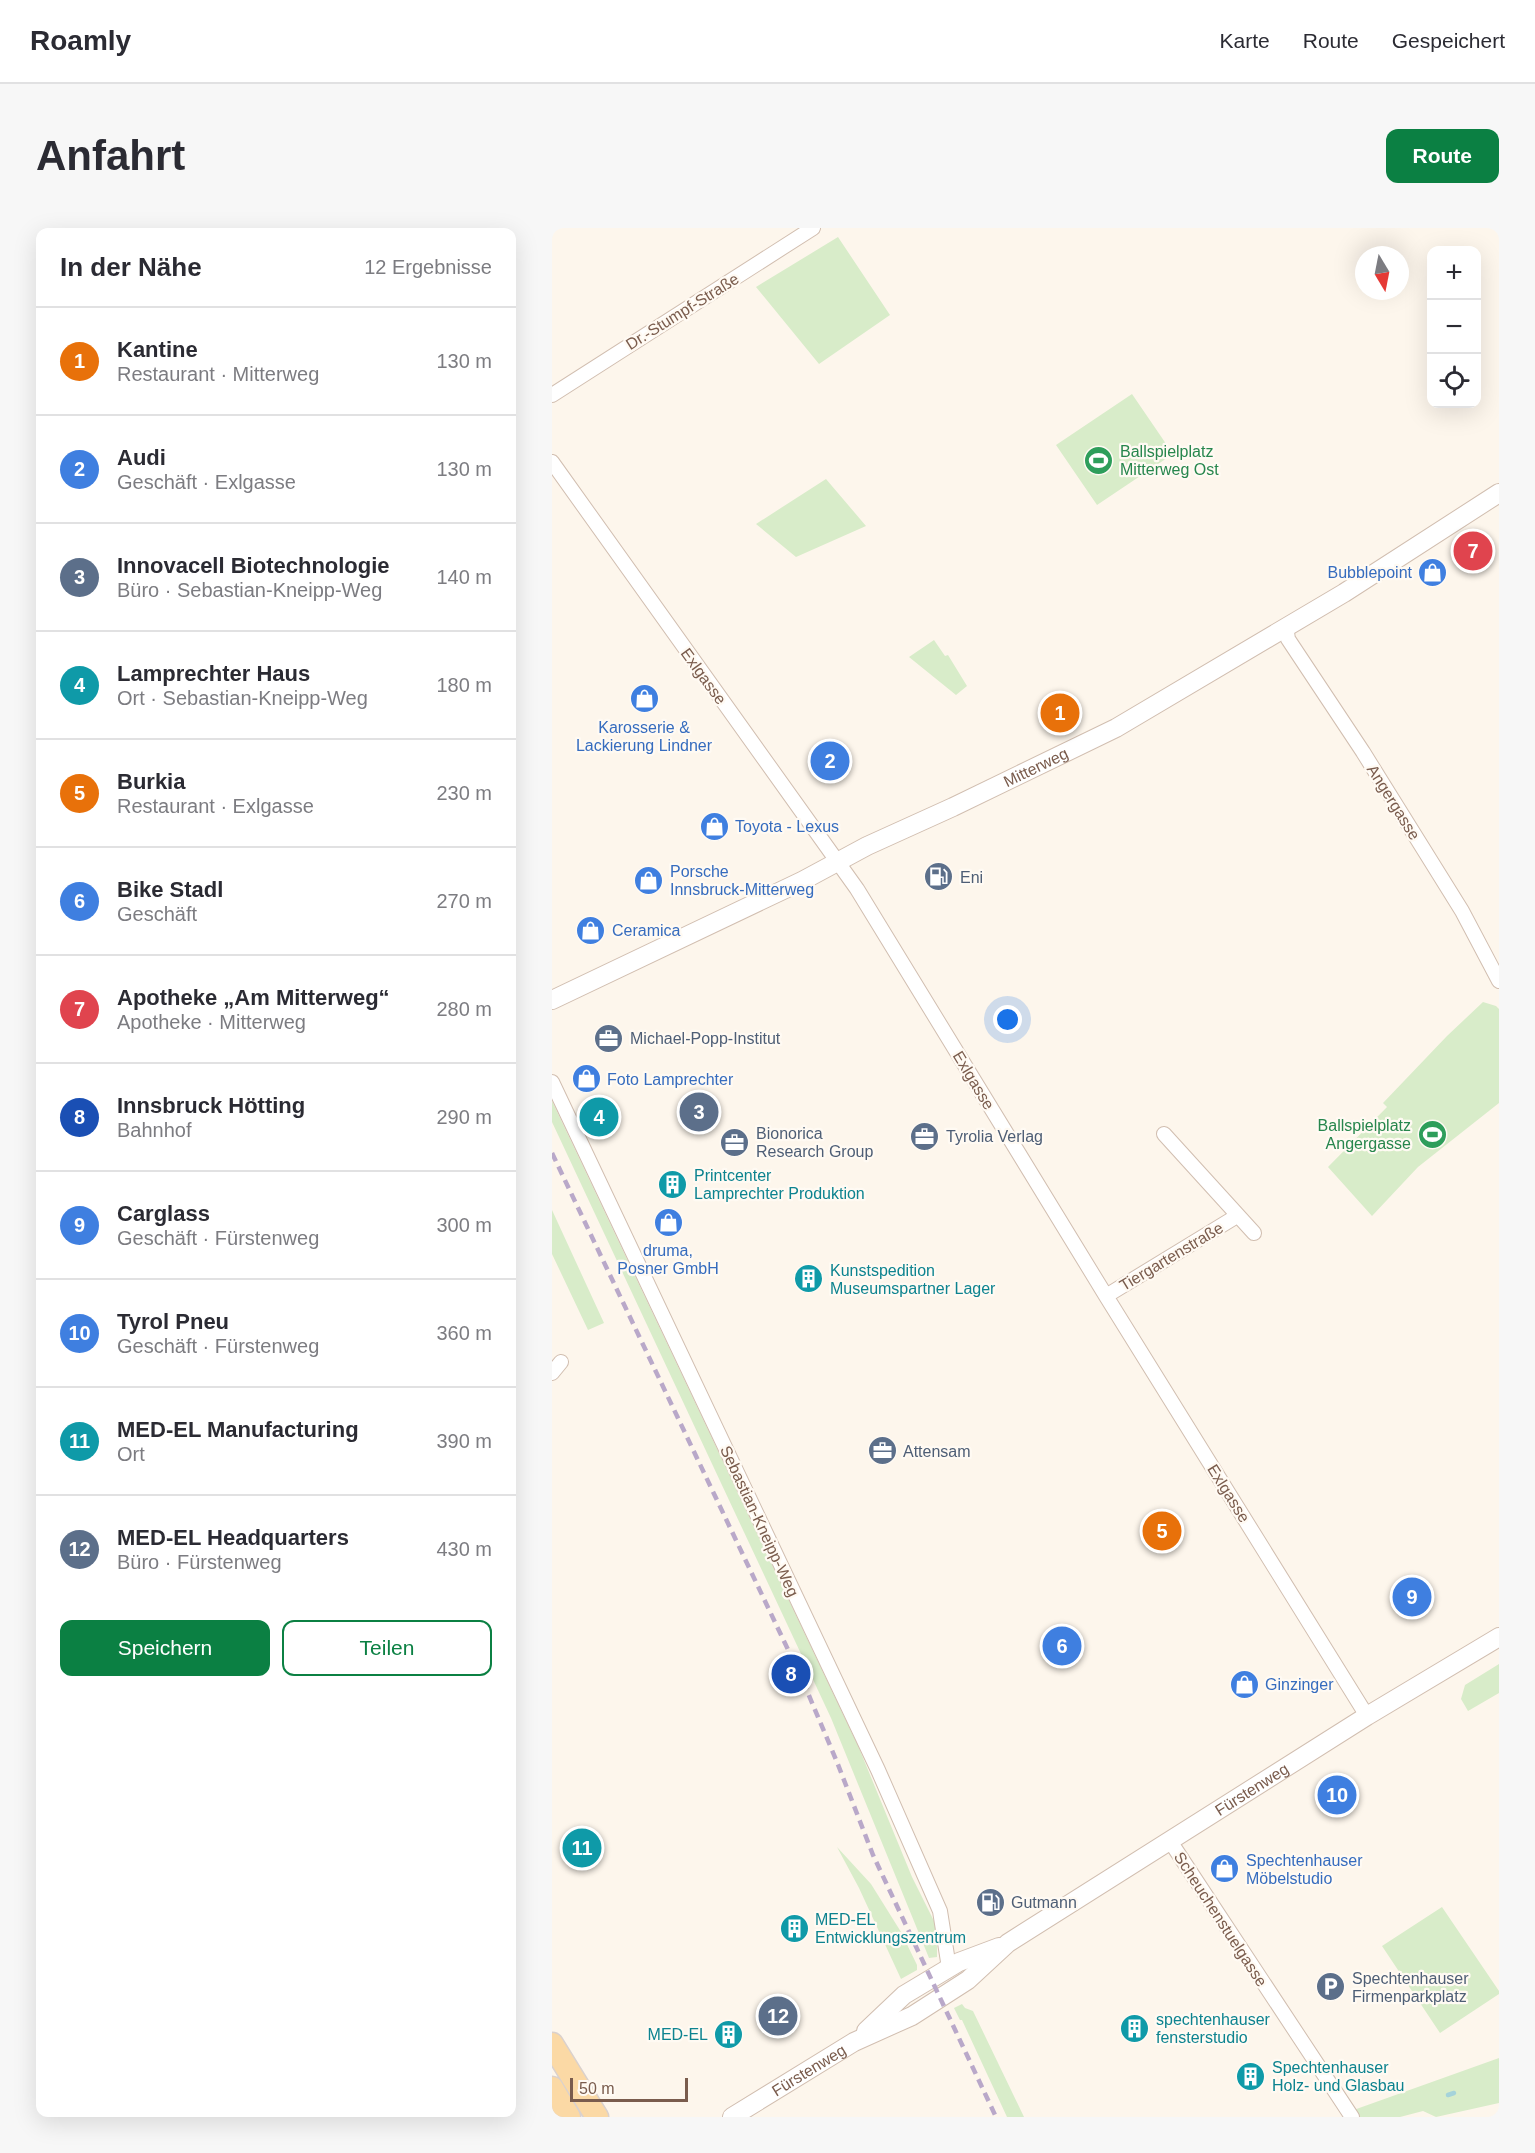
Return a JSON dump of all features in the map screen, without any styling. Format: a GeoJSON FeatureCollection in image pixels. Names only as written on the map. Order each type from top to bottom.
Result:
{"type":"FeatureCollection","features":[{"type":"Feature","properties":{"kind":"main road"},"geometry":{"type":"LineString","coordinates":[[552,2044],[597,2117]]}},
{"type":"Feature","properties":{"kind":"main road"},"geometry":{"type":"LineString","coordinates":[[552,2088],[569,2117]]}},
{"type":"Feature","properties":{"kind":"street","name":"Dr.-Stumpf-Straße"},"geometry":{"type":"LineString","coordinates":[[552,395],[813,228]]}},
{"type":"Feature","properties":{"kind":"street","name":"Exlgasse"},"geometry":{"type":"LineString","coordinates":[[552,462],[772,768],[873,915],[1367,1716]]}},
{"type":"Feature","properties":{"kind":"street","name":"Mitterweg"},"geometry":{"type":"LineString","coordinates":[[552,1000],[837,863],[867,846],[1116,728],[1344,593],[1499,493]]}},
{"type":"Feature","properties":{"kind":"street","name":"Angergasse"},"geometry":{"type":"LineString","coordinates":[[1286,626],[1288,639],[1388,792],[1462,911],[1497,974]]}},
{"type":"Feature","properties":{"kind":"street","name":"Sebastian-Kneipp-Weg"},"geometry":{"type":"LineString","coordinates":[[552,1082],[878,1770],[940,1911],[949,1968]]}},
{"type":"Feature","properties":{"kind":"street"},"geometry":{"type":"LineString","coordinates":[[1164,1134],[1254,1233]]}},
{"type":"Feature","properties":{"kind":"street","name":"Tiergartenstraße"},"geometry":{"type":"LineString","coordinates":[[1106,1296],[1237,1216]]}},
{"type":"Feature","properties":{"kind":"street","name":"Fürstenweg"},"geometry":{"type":"LineString","coordinates":[[854,2042],[904,1995],[949,1968],[1008,1943],[1367,1716],[1499,1637]]}},
{"type":"Feature","properties":{"kind":"street","name":"Scheuchenstuelgasse"},"geometry":{"type":"LineString","coordinates":[[1170,1841],[1352,2117]]}},
{"type":"Feature","properties":{"kind":"street","name":"Fürstenweg"},"geometry":{"type":"LineString","coordinates":[[732,2117],[854,2042],[912,2016],[968,1980],[1008,1943]]}},
{"type":"Feature","properties":{"kind":"green space"},"geometry":{"type":"Polygon","coordinates":[[[838,237],[890,315],[819,364],[756,287],[838,237]]]}},
{"type":"Feature","properties":{"kind":"green space"},"geometry":{"type":"Polygon","coordinates":[[[1132,394],[1173,454],[1097,505],[1056,445],[1132,394]]]}},
{"type":"Feature","properties":{"kind":"green space"},"geometry":{"type":"Polygon","coordinates":[[[826,479],[866,526],[796,557],[756,524],[826,479]]]}},
{"type":"Feature","properties":{"kind":"green space"},"geometry":{"type":"Polygon","coordinates":[[[934,640],[945,656],[948,655],[967,686],[956,695],[909,657],[934,640]]]}},
{"type":"Feature","properties":{"kind":"green space"},"geometry":{"type":"Polygon","coordinates":[[[1483,1002],[1499,1009],[1499,1103],[1418,1167],[1372,1216],[1328,1167],[1387,1107],[1383,1103],[1483,1002]]]}},
{"type":"Feature","properties":{"kind":"green space"},"geometry":{"type":"Polygon","coordinates":[[[552,1101],[859,1748],[912,1877],[937,1927],[937,1957],[929,1958],[831,1718],[552,1122],[552,1101]]]}},
{"type":"Feature","properties":{"kind":"green space"},"geometry":{"type":"Polygon","coordinates":[[[552,1210],[604,1323],[588,1330],[552,1254],[552,1210]]]}},
{"type":"Feature","properties":{"kind":"green space"},"geometry":{"type":"Polygon","coordinates":[[[1499,1664],[1499,1693],[1468,1711],[1461,1699],[1465,1685],[1499,1664]]]}},
{"type":"Feature","properties":{"kind":"green space"},"geometry":{"type":"Polygon","coordinates":[[[837,1847],[871,1884],[901,1932],[917,1965],[917,1970],[901,1979],[859,1888],[837,1847]]]}},
{"type":"Feature","properties":{"kind":"green space"},"geometry":{"type":"Polygon","coordinates":[[[1442,1907],[1499,1994],[1440,2033],[1382,1946],[1442,1907]]]}},
{"type":"Feature","properties":{"kind":"green space"},"geometry":{"type":"Polygon","coordinates":[[[962,2004],[973,2011],[1024,2117],[1007,2117],[962,2020],[954,2008],[962,2004]]]}},
{"type":"Feature","properties":{"kind":"green space"},"geometry":{"type":"Polygon","coordinates":[[[1499,2058],[1499,2103],[1436,2117],[1423,2111],[1400,2117],[1352,2117],[1348,2112],[1499,2058]]]}},
{"type":"Feature","properties":{"kind":"waterway"},"geometry":{"type":"LineString","coordinates":[[1448,2095],[1454,2093]]}},
{"type":"Feature","properties":{"kind":"railway"},"geometry":{"type":"LineString","coordinates":[[552,1153],[802,1679],[873,1855],[996,2117]]}},
{"type":"Feature","properties":{"kind":"place","name":"Ballspielplatz Mitterweg Ost"},"geometry":{"type":"Point","coordinates":[1099,460]}},
{"type":"Feature","properties":{"kind":"place","name":"Apotheke „Am Mitterweg“"},"geometry":{"type":"Point","coordinates":[1473,551]}},
{"type":"Feature","properties":{"kind":"place","name":"Bubblepoint"},"geometry":{"type":"Point","coordinates":[1433,572]}},
{"type":"Feature","properties":{"kind":"place","name":"Karosserie & Lackierung Lindner"},"geometry":{"type":"Point","coordinates":[644,699]}},
{"type":"Feature","properties":{"kind":"place","name":"Kantine"},"geometry":{"type":"Point","coordinates":[1060,713]}},
{"type":"Feature","properties":{"kind":"place","name":"Audi"},"geometry":{"type":"Point","coordinates":[830,761]}},
{"type":"Feature","properties":{"kind":"place","name":"Toyota - Lexus"},"geometry":{"type":"Point","coordinates":[714,826]}},
{"type":"Feature","properties":{"kind":"place","name":"Eni"},"geometry":{"type":"Point","coordinates":[939,877]}},
{"type":"Feature","properties":{"kind":"place","name":"Porsche Innsbruck-Mitterweg"},"geometry":{"type":"Point","coordinates":[649,880]}},
{"type":"Feature","properties":{"kind":"place","name":"Ceramica"},"geometry":{"type":"Point","coordinates":[591,930]}},
{"type":"Feature","properties":{"kind":"place","name":"Michael-Popp-Institut"},"geometry":{"type":"Point","coordinates":[609,1038]}},
{"type":"Feature","properties":{"kind":"place","name":"Foto Lamprechter"},"geometry":{"type":"Point","coordinates":[586,1079]}},
{"type":"Feature","properties":{"kind":"place","name":"Innovacell Biotechnologie"},"geometry":{"type":"Point","coordinates":[699,1112]}},
{"type":"Feature","properties":{"kind":"place","name":"Lamprechter Haus"},"geometry":{"type":"Point","coordinates":[599,1117]}},
{"type":"Feature","properties":{"kind":"place","name":"Ballspielplatz Angergasse"},"geometry":{"type":"Point","coordinates":[1432,1134]}},
{"type":"Feature","properties":{"kind":"place","name":"Tyrolia Verlag"},"geometry":{"type":"Point","coordinates":[925,1136]}},
{"type":"Feature","properties":{"kind":"place","name":"Bionorica Research Group"},"geometry":{"type":"Point","coordinates":[735,1142]}},
{"type":"Feature","properties":{"kind":"place","name":"Printcenter Lamprechter Produktion"},"geometry":{"type":"Point","coordinates":[673,1184]}},
{"type":"Feature","properties":{"kind":"place","name":"druma, Posner GmbH"},"geometry":{"type":"Point","coordinates":[668,1222]}},
{"type":"Feature","properties":{"kind":"place","name":"Kunstspedition Museumspartner Lager"},"geometry":{"type":"Point","coordinates":[809,1279]}},
{"type":"Feature","properties":{"kind":"place","name":"Attensam"},"geometry":{"type":"Point","coordinates":[882,1451]}},
{"type":"Feature","properties":{"kind":"place","name":"Burkia"},"geometry":{"type":"Point","coordinates":[1162,1531]}},
{"type":"Feature","properties":{"kind":"place","name":"Carglass"},"geometry":{"type":"Point","coordinates":[1412,1597]}},
{"type":"Feature","properties":{"kind":"place","name":"Bike Stadl"},"geometry":{"type":"Point","coordinates":[1062,1646]}},
{"type":"Feature","properties":{"kind":"place","name":"Innsbruck Hötting"},"geometry":{"type":"Point","coordinates":[791,1674]}},
{"type":"Feature","properties":{"kind":"place","name":"Ginzinger"},"geometry":{"type":"Point","coordinates":[1244,1684]}},
{"type":"Feature","properties":{"kind":"place","name":"Tyrol Pneu"},"geometry":{"type":"Point","coordinates":[1337,1795]}},
{"type":"Feature","properties":{"kind":"place","name":"MED-EL Manufacturing"},"geometry":{"type":"Point","coordinates":[582,1848]}},
{"type":"Feature","properties":{"kind":"place","name":"Spechtenhauser Möbelstudio"},"geometry":{"type":"Point","coordinates":[1225,1869]}},
{"type":"Feature","properties":{"kind":"place","name":"Gutmann"},"geometry":{"type":"Point","coordinates":[990,1902]}},
{"type":"Feature","properties":{"kind":"place","name":"MED-EL Entwicklungszentrum"},"geometry":{"type":"Point","coordinates":[794,1928]}},
{"type":"Feature","properties":{"kind":"place","name":"Spechtenhauser Firmenparkplatz"},"geometry":{"type":"Point","coordinates":[1331,1987]}},
{"type":"Feature","properties":{"kind":"place","name":"MED-EL Headquarters"},"geometry":{"type":"Point","coordinates":[778,2016]}},
{"type":"Feature","properties":{"kind":"place","name":"spechtenhauser fensterstudio"},"geometry":{"type":"Point","coordinates":[1135,2028]}},
{"type":"Feature","properties":{"kind":"place","name":"MED-EL"},"geometry":{"type":"Point","coordinates":[729,2034]}},
{"type":"Feature","properties":{"kind":"place","name":"Spechtenhauser Holz- und Glasbau"},"geometry":{"type":"Point","coordinates":[1251,2076]}}]}
